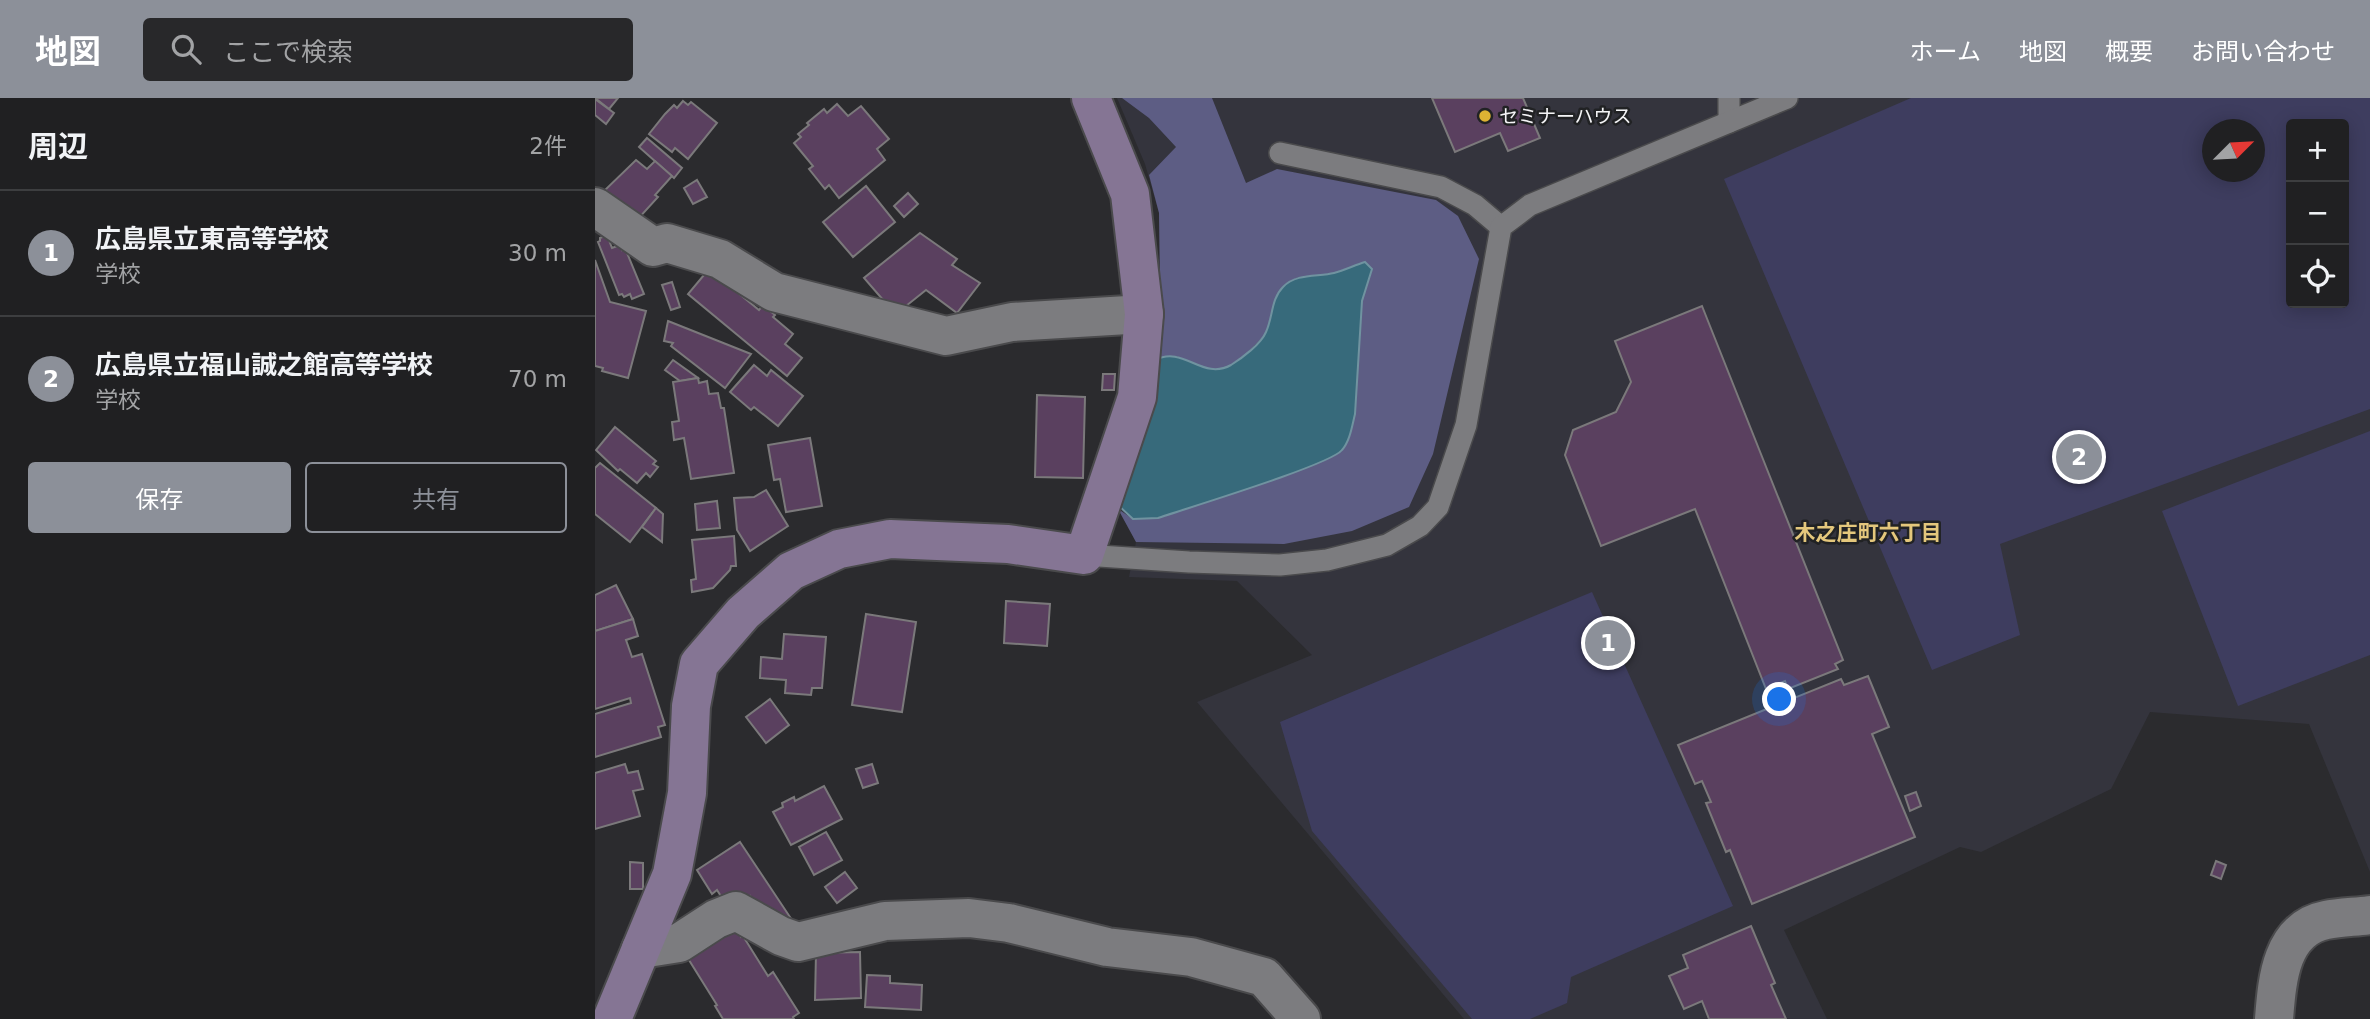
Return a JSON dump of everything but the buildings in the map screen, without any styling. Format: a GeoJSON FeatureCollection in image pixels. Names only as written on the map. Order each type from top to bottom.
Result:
{"type":"FeatureCollection","features":[{"type":"Feature","properties":{"kind":"street"},"geometry":{"type":"LineString","coordinates":[[612,1019],[672,874],[687,793],[691,706],[699,664],[753,605],[791,571],[839,549],[890,539],[1008,544],[1084,555],[1137,397],[1144,314],[1130,194],[1091,98]]}},
{"type":"Feature","properties":{"kind":"street"},"geometry":{"type":"LineString","coordinates":[[595,207],[653,247],[667,243],[720,259],[774,292],[946,336],[1012,322],[1144,314]]}},
{"type":"Feature","properties":{"kind":"street"},"geometry":{"type":"LineString","coordinates":[[641,949],[679,943],[716,919],[736,911],[781,936],[798,942],[885,921],[969,918],[1009,923],[1107,947],[1191,957],[1264,977],[1301,1019]]}},
{"type":"Feature","properties":{"kind":"street"},"geometry":{"type":"LineString","coordinates":[[2274,1019],[2278,975],[2290,946],[2304,928],[2324,920],[2370,915]]}},
{"type":"Feature","properties":{"kind":"lane"},"geometry":{"type":"LineString","coordinates":[[1728,98],[1729,122]]}},
{"type":"Feature","properties":{"kind":"lane"},"geometry":{"type":"LineString","coordinates":[[1084,555],[1280,565],[1327,559],[1387,545],[1420,526],[1438,507],[1466,425],[1501,227],[1529,205],[1787,98]]}},
{"type":"Feature","properties":{"kind":"lane"},"geometry":{"type":"LineString","coordinates":[[1280,153],[1441,187],[1475,205],[1501,227]]}},
{"type":"Feature","properties":{"kind":"shaded area"},"geometry":{"type":"Polygon","coordinates":[[[1117,98],[2370,98],[2370,872],[2309,724],[2150,712],[2111,789],[1981,852],[1960,847],[1784,930],[1827,1019],[1464,1019],[1197,702],[1312,655],[1237,581],[1129,577],[1136,542],[1118,509],[1160,284],[1159,213],[1145,164],[1117,98]]]}},
{"type":"Feature","properties":{"kind":"shaded area"},"geometry":{"type":"Polygon","coordinates":[[[1122,98],[1212,98],[1246,183],[1277,169],[1436,200],[1458,216],[1479,259],[1433,454],[1409,507],[1352,531],[1284,544],[1136,542],[1118,509],[1133,519],[1313,465],[1339,452],[1350,435],[1355,414],[1362,301],[1372,269],[1365,262],[1334,273],[1296,278],[1276,297],[1266,334],[1241,359],[1228,367],[1212,371],[1176,356],[1155,360],[1160,284],[1159,213],[1149,175],[1176,147],[1149,118],[1122,98]]]}},
{"type":"Feature","properties":{"kind":"shaded area"},"geometry":{"type":"Polygon","coordinates":[[[1911,98],[2370,98],[2370,409],[2000,544],[2020,635],[1932,670],[1724,179],[1911,98]]]}},
{"type":"Feature","properties":{"kind":"shaded area"},"geometry":{"type":"Polygon","coordinates":[[[1365,262],[1372,269],[1362,301],[1355,414],[1349,438],[1342,450],[1312,466],[1158,518],[1133,519],[1119,506],[1155,360],[1175,357],[1211,369],[1231,365],[1264,337],[1276,297],[1288,283],[1301,277],[1334,273],[1365,262]]]}},
{"type":"Feature","properties":{"kind":"shaded area"},"geometry":{"type":"Polygon","coordinates":[[[2370,431],[2370,655],[2238,706],[2162,511],[2370,431]]]}},
{"type":"Feature","properties":{"kind":"shaded area"},"geometry":{"type":"Polygon","coordinates":[[[1592,592],[1733,906],[1571,977],[1567,1003],[1530,1019],[1472,1019],[1312,831],[1280,722],[1592,592]]]}},
{"type":"Feature","properties":{"kind":"place","name":"セミナーハウス"},"geometry":{"type":"Point","coordinates":[1485,116]}},
{"type":"Feature","properties":{"kind":"place","name":"広島県立福山誠之館高等学校"},"geometry":{"type":"Point","coordinates":[2079,457]}},
{"type":"Feature","properties":{"kind":"place","name":"広島県立東高等学校"},"geometry":{"type":"Point","coordinates":[1608,643]}},
{"type":"Feature","properties":{"kind":"district","name":"木之庄町六丁目"},"geometry":{"type":"Point","coordinates":[1868,533]}}]}
